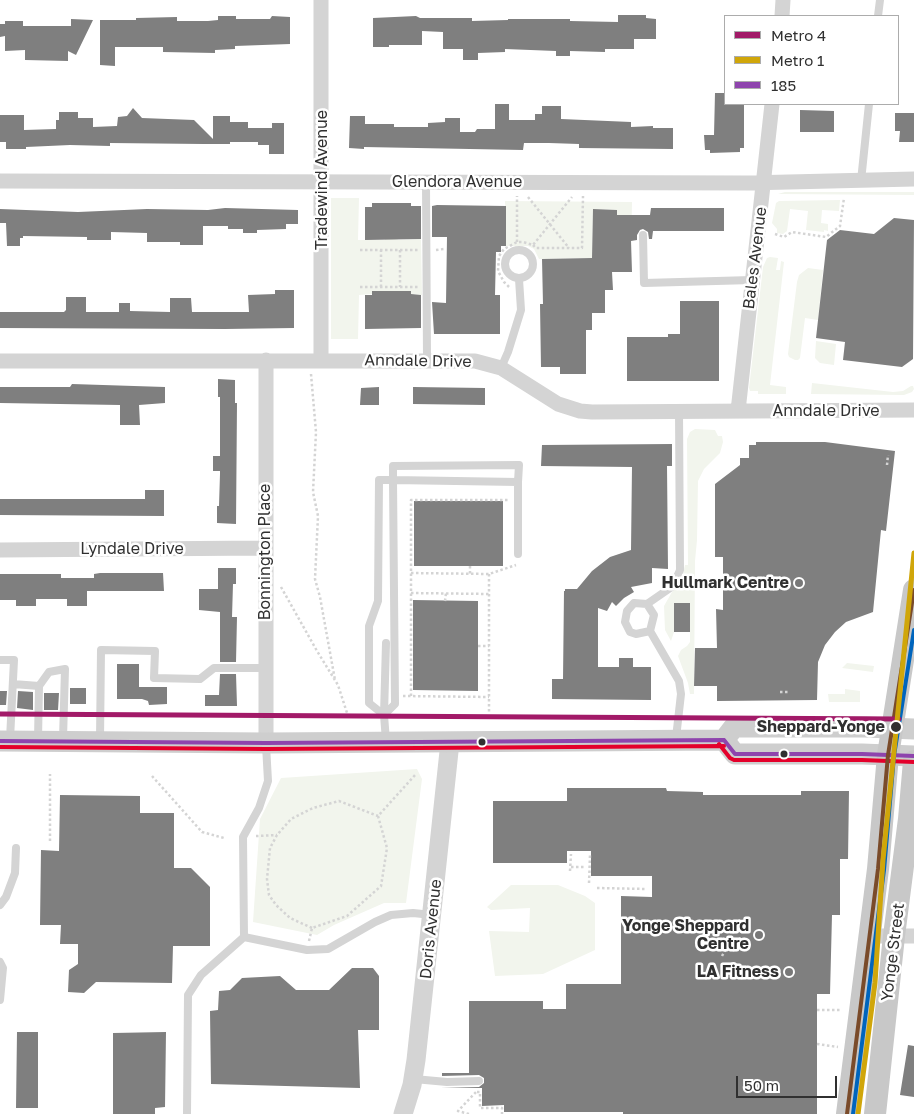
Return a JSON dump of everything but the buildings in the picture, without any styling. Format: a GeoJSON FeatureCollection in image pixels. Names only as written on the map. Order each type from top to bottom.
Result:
{"type":"FeatureCollection","features":[{"type":"Feature","properties":{"kind":"main road","name":"Yonge Street"},"geometry":{"type":"LineString","coordinates":[[847,1114],[884,818],[888,755],[903,728],[914,590]]}},
{"type":"Feature","properties":{"kind":"main road"},"geometry":{"type":"LineString","coordinates":[[724,740],[734,727],[903,728]]}},
{"type":"Feature","properties":{"kind":"main road"},"geometry":{"type":"LineString","coordinates":[[5,742],[386,743],[724,740]]}},
{"type":"Feature","properties":{"kind":"main road"},"geometry":{"type":"LineString","coordinates":[[724,740],[734,754],[914,756]]}},
{"type":"Feature","properties":{"kind":"main road","name":"Yonge Street"},"geometry":{"type":"LineString","coordinates":[[875,1114],[904,936],[909,819],[914,761]]}},
{"type":"Feature","properties":{"kind":"street","name":"Tradewind Avenue"},"geometry":{"type":"LineString","coordinates":[[316,366],[322,181],[322,0]]}},
{"type":"Feature","properties":{"kind":"street"},"geometry":{"type":"LineString","coordinates":[[782,15],[783,0]]}},
{"type":"Feature","properties":{"kind":"street","name":"Bales Avenue"},"geometry":{"type":"LineString","coordinates":[[738,411],[772,105]]}},
{"type":"Feature","properties":{"kind":"street","name":"Glendora Avenue"},"geometry":{"type":"LineString","coordinates":[[0,181],[763,182],[914,179]]}},
{"type":"Feature","properties":{"kind":"street","name":"Anndale Drive"},"geometry":{"type":"LineString","coordinates":[[0,360],[266,360],[316,366],[427,360],[475,361],[501,368],[547,398],[569,408],[592,412],[914,410]]}},
{"type":"Feature","properties":{"kind":"street","name":"Bonnington Place"},"geometry":{"type":"LineString","coordinates":[[266,360],[266,743]]}},
{"type":"Feature","properties":{"kind":"street","name":"Lyndale Drive"},"geometry":{"type":"LineString","coordinates":[[0,550],[265,548]]}},
{"type":"Feature","properties":{"kind":"street","name":"Doris Avenue"},"geometry":{"type":"LineString","coordinates":[[403,1114],[413,1079],[433,915],[450,742]]}},
{"type":"Feature","properties":{"kind":"street"},"geometry":{"type":"LineString","coordinates":[[870,936],[904,936]]}},
{"type":"Feature","properties":{"kind":"lane"},"geometry":{"type":"LineString","coordinates":[[878,15],[880,0]]}},
{"type":"Feature","properties":{"kind":"lane"},"geometry":{"type":"LineString","coordinates":[[861,181],[869,105]]}},
{"type":"Feature","properties":{"kind":"lane"},"geometry":{"type":"LineString","coordinates":[[426,182],[427,360]]}},
{"type":"Feature","properties":{"kind":"lane"},"geometry":{"type":"LineString","coordinates":[[643,235],[644,283],[752,280]]}},
{"type":"Feature","properties":{"kind":"lane"},"geometry":{"type":"LineString","coordinates":[[501,368],[521,310],[519,279]]}},
{"type":"Feature","properties":{"kind":"lane"},"geometry":{"type":"LineString","coordinates":[[650,631],[636,634],[630,632],[625,622],[627,611],[634,603],[647,604],[673,586],[680,570],[679,411]]}},
{"type":"Feature","properties":{"kind":"lane"},"geometry":{"type":"LineString","coordinates":[[384,714],[395,704],[393,466],[519,466],[517,500],[518,554]]}},
{"type":"Feature","properties":{"kind":"lane"},"geometry":{"type":"LineString","coordinates":[[384,714],[369,703],[369,626],[378,601],[379,480],[518,482]]}},
{"type":"Feature","properties":{"kind":"lane"},"geometry":{"type":"LineString","coordinates":[[378,601],[394,600]]}},
{"type":"Feature","properties":{"kind":"lane"},"geometry":{"type":"LineString","coordinates":[[647,604],[654,615],[650,631],[679,681],[680,694],[676,740]]}},
{"type":"Feature","properties":{"kind":"lane"},"geometry":{"type":"LineString","coordinates":[[386,643],[384,714],[386,743]]}},
{"type":"Feature","properties":{"kind":"lane"},"geometry":{"type":"LineString","coordinates":[[100,742],[101,650],[155,651],[154,678],[200,679],[214,668],[265,668]]}},
{"type":"Feature","properties":{"kind":"lane"},"geometry":{"type":"LineString","coordinates":[[0,660],[14,660],[13,684],[5,742]]}},
{"type":"Feature","properties":{"kind":"lane"},"geometry":{"type":"LineString","coordinates":[[38,742],[39,686],[49,672],[65,668],[63,741]]}},
{"type":"Feature","properties":{"kind":"lane"},"geometry":{"type":"LineString","coordinates":[[13,684],[39,686]]}},
{"type":"Feature","properties":{"kind":"lane"},"geometry":{"type":"LineString","coordinates":[[187,1114],[188,995],[201,975],[244,937],[243,837],[259,808],[268,781],[266,743]]}},
{"type":"Feature","properties":{"kind":"lane"},"geometry":{"type":"LineString","coordinates":[[0,905],[6,897],[15,873],[16,848]]}},
{"type":"Feature","properties":{"kind":"lane"},"geometry":{"type":"LineString","coordinates":[[244,937],[307,950],[328,949],[391,915],[413,913],[433,915]]}},
{"type":"Feature","properties":{"kind":"lane"},"geometry":{"type":"LineString","coordinates":[[0,962],[3,968],[0,1000]]}},
{"type":"Feature","properties":{"kind":"lane"},"geometry":{"type":"LineString","coordinates":[[413,1079],[447,1082],[479,1081]]}},
{"type":"Feature","properties":{"kind":"path"},"geometry":{"type":"LineString","coordinates":[[517,196],[517,242]]}},
{"type":"Feature","properties":{"kind":"path"},"geometry":{"type":"LineString","coordinates":[[527,196],[569,248]]}},
{"type":"Feature","properties":{"kind":"path"},"geometry":{"type":"LineString","coordinates":[[533,245],[573,196]]}},
{"type":"Feature","properties":{"kind":"path"},"geometry":{"type":"LineString","coordinates":[[510,288],[500,276],[499,256],[504,249],[517,242],[533,245],[536,248],[582,248],[583,196]]}},
{"type":"Feature","properties":{"kind":"path"},"geometry":{"type":"LineString","coordinates":[[775,234],[784,237],[792,232],[826,238],[840,226],[844,198]]}},
{"type":"Feature","properties":{"kind":"path"},"geometry":{"type":"LineString","coordinates":[[360,250],[444,249]]}},
{"type":"Feature","properties":{"kind":"path"},"geometry":{"type":"LineString","coordinates":[[381,250],[381,287]]}},
{"type":"Feature","properties":{"kind":"path"},"geometry":{"type":"LineString","coordinates":[[400,250],[400,287]]}},
{"type":"Feature","properties":{"kind":"path"},"geometry":{"type":"LineString","coordinates":[[360,287],[426,287]]}},
{"type":"Feature","properties":{"kind":"path"},"geometry":{"type":"LineString","coordinates":[[316,366],[316,432],[313,492],[318,516],[315,579],[335,680],[348,716]]}},
{"type":"Feature","properties":{"kind":"path"},"geometry":{"type":"LineString","coordinates":[[887,465],[888,455]]}},
{"type":"Feature","properties":{"kind":"path"},"geometry":{"type":"LineString","coordinates":[[411,696],[411,500],[517,500]]}},
{"type":"Feature","properties":{"kind":"path"},"geometry":{"type":"LineString","coordinates":[[411,573],[489,574],[518,564],[518,554]]}},
{"type":"Feature","properties":{"kind":"path"},"geometry":{"type":"LineString","coordinates":[[470,566],[470,574]]}},
{"type":"Feature","properties":{"kind":"path"},"geometry":{"type":"LineString","coordinates":[[489,574],[489,714]]}},
{"type":"Feature","properties":{"kind":"path"},"geometry":{"type":"LineString","coordinates":[[280,586],[316,651],[335,680]]}},
{"type":"Feature","properties":{"kind":"path"},"geometry":{"type":"LineString","coordinates":[[411,593],[489,594]]}},
{"type":"Feature","properties":{"kind":"path"},"geometry":{"type":"LineString","coordinates":[[445,601],[446,594]]}},
{"type":"Feature","properties":{"kind":"path"},"geometry":{"type":"LineString","coordinates":[[478,646],[490,646]]}},
{"type":"Feature","properties":{"kind":"path"},"geometry":{"type":"LineString","coordinates":[[780,692],[789,692]]}},
{"type":"Feature","properties":{"kind":"path"},"geometry":{"type":"LineString","coordinates":[[395,696],[489,697]]}},
{"type":"Feature","properties":{"kind":"path"},"geometry":{"type":"LineString","coordinates":[[50,774],[50,841]]}},
{"type":"Feature","properties":{"kind":"path"},"geometry":{"type":"LineString","coordinates":[[378,816],[416,774]]}},
{"type":"Feature","properties":{"kind":"path"},"geometry":{"type":"LineString","coordinates":[[152,776],[202,832],[224,838]]}},
{"type":"Feature","properties":{"kind":"path"},"geometry":{"type":"LineString","coordinates":[[339,801],[378,816],[387,848],[381,886],[347,916],[312,928],[290,918],[276,905],[269,895],[267,879],[270,848],[277,835],[291,819],[313,808],[339,801]]}},
{"type":"Feature","properties":{"kind":"path"},"geometry":{"type":"LineString","coordinates":[[243,837],[277,835]]}},
{"type":"Feature","properties":{"kind":"path"},"geometry":{"type":"LineString","coordinates":[[570,871],[571,854]]}},
{"type":"Feature","properties":{"kind":"path"},"geometry":{"type":"LineString","coordinates":[[589,883],[590,855]]}},
{"type":"Feature","properties":{"kind":"path"},"geometry":{"type":"LineString","coordinates":[[570,867],[584,867]]}},
{"type":"Feature","properties":{"kind":"path"},"geometry":{"type":"LineString","coordinates":[[597,888],[647,889]]}},
{"type":"Feature","properties":{"kind":"path"},"geometry":{"type":"LineString","coordinates":[[307,950],[312,928]]}},
{"type":"Feature","properties":{"kind":"path"},"geometry":{"type":"LineString","coordinates":[[722,956],[728,945]]}},
{"type":"Feature","properties":{"kind":"path"},"geometry":{"type":"LineString","coordinates":[[817,1010],[841,1010]]}},
{"type":"Feature","properties":{"kind":"path"},"geometry":{"type":"LineString","coordinates":[[817,1044],[838,1047]]}},
{"type":"Feature","properties":{"kind":"path"},"geometry":{"type":"LineString","coordinates":[[469,1114],[458,1111],[476,1092]]}},
{"type":"Feature","properties":{"kind":"path"},"geometry":{"type":"LineString","coordinates":[[468,1093],[480,1092],[480,1108],[502,1108],[502,1114]]}},
{"type":"Feature","properties":{"kind":"shaded area"},"geometry":{"type":"Polygon","coordinates":[[[785,192],[914,192],[914,195],[778,194],[785,192]]]}},
{"type":"Feature","properties":{"kind":"shaded area"},"geometry":{"type":"Polygon","coordinates":[[[331,198],[359,198],[358,240],[385,240],[385,236],[399,240],[421,239],[422,295],[411,294],[411,291],[359,295],[358,339],[331,339],[331,198]]]}},
{"type":"Feature","properties":{"kind":"shaded area"},"geometry":{"type":"Polygon","coordinates":[[[840,200],[839,211],[822,210],[821,223],[828,224],[828,231],[806,230],[808,211],[790,209],[787,231],[783,234],[777,233],[777,229],[772,223],[776,203],[779,201],[840,200]]]}},
{"type":"Feature","properties":{"kind":"shaded area"},"geometry":{"type":"Polygon","coordinates":[[[505,201],[632,202],[631,254],[616,254],[616,210],[593,209],[592,258],[539,259],[534,249],[528,246],[506,246],[505,201]]]}},
{"type":"Feature","properties":{"kind":"shaded area"},"geometry":{"type":"Polygon","coordinates":[[[767,258],[778,258],[776,270],[780,270],[781,261],[784,262],[770,385],[786,387],[786,394],[758,394],[758,391],[750,391],[749,388],[763,267],[767,258]]]}},
{"type":"Feature","properties":{"kind":"shaded area"},"geometry":{"type":"Polygon","coordinates":[[[808,268],[823,270],[818,320],[805,318],[800,358],[795,360],[789,357],[788,354],[797,282],[799,275],[808,268]]]}},
{"type":"Feature","properties":{"kind":"shaded area"},"geometry":{"type":"Polygon","coordinates":[[[816,341],[836,344],[834,365],[820,363],[815,358],[816,341]]]}},
{"type":"Feature","properties":{"kind":"shaded area"},"geometry":{"type":"Polygon","coordinates":[[[812,383],[893,392],[903,391],[911,386],[914,389],[912,392],[904,395],[811,394],[812,383]]]}},
{"type":"Feature","properties":{"kind":"shaded area"},"geometry":{"type":"Polygon","coordinates":[[[695,429],[715,430],[718,436],[722,436],[723,442],[720,453],[704,469],[698,481],[694,694],[690,694],[678,656],[681,650],[690,642],[690,603],[674,603],[674,632],[671,641],[665,630],[664,606],[682,578],[685,565],[688,565],[687,439],[690,432],[695,429]]]}},
{"type":"Feature","properties":{"kind":"shaded area"},"geometry":{"type":"Polygon","coordinates":[[[847,663],[874,666],[873,672],[842,668],[847,663]]]}},
{"type":"Feature","properties":{"kind":"shaded area"},"geometry":{"type":"Polygon","coordinates":[[[845,689],[860,691],[860,702],[829,702],[828,694],[845,694],[845,689]]]}},
{"type":"Feature","properties":{"kind":"shaded area"},"geometry":{"type":"Polygon","coordinates":[[[417,769],[422,779],[406,903],[384,903],[334,925],[317,935],[253,922],[260,819],[281,778],[417,769]]]}},
{"type":"Feature","properties":{"kind":"shaded area"},"geometry":{"type":"Polygon","coordinates":[[[511,885],[558,885],[585,896],[595,903],[595,950],[543,974],[495,976],[489,931],[529,932],[530,908],[491,910],[487,907],[511,885]]]}},
{"type":"Feature","properties":{"kind":"metro line","name":"1"},"geometry":{"type":"LineString","coordinates":[[858,1114],[875,983],[883,860],[914,553]]}},
{"type":"Feature","properties":{"kind":"metro line","name":"4"},"geometry":{"type":"LineString","coordinates":[[0,714],[899,719]]}},
{"type":"Feature","properties":{"kind":"transit line"},"geometry":{"type":"LineString","coordinates":[[847,1114],[878,869],[888,755],[914,590]]}},
{"type":"Feature","properties":{"kind":"transit line"},"geometry":{"type":"LineString","coordinates":[[853,1114],[884,870],[894,756],[914,630]]}},
{"type":"Feature","properties":{"kind":"transit line","name":"185"},"geometry":{"type":"LineString","coordinates":[[724,740],[735,754],[914,756]]}},
{"type":"Feature","properties":{"kind":"transit line","name":"185"},"geometry":{"type":"LineString","coordinates":[[0,741],[266,743],[724,740]]}},
{"type":"Feature","properties":{"kind":"transit line"},"geometry":{"type":"LineString","coordinates":[[719,744],[730,758],[734,760],[914,762]]}},
{"type":"Feature","properties":{"kind":"transit line"},"geometry":{"type":"LineString","coordinates":[[0,747],[266,749],[724,746]]}},
{"type":"Feature","properties":{"kind":"place","name":"Hullmark Centre"},"geometry":{"type":"Point","coordinates":[799,583]}},
{"type":"Feature","properties":{"kind":"place","name":"Sheppard-Yonge"},"geometry":{"type":"Point","coordinates":[896,727]}},
{"type":"Feature","properties":{"kind":"place","name":"Yonge Sheppard Centre"},"geometry":{"type":"Point","coordinates":[759,935]}},
{"type":"Feature","properties":{"kind":"place","name":"LA Fitness"},"geometry":{"type":"Point","coordinates":[789,972]}}]}
